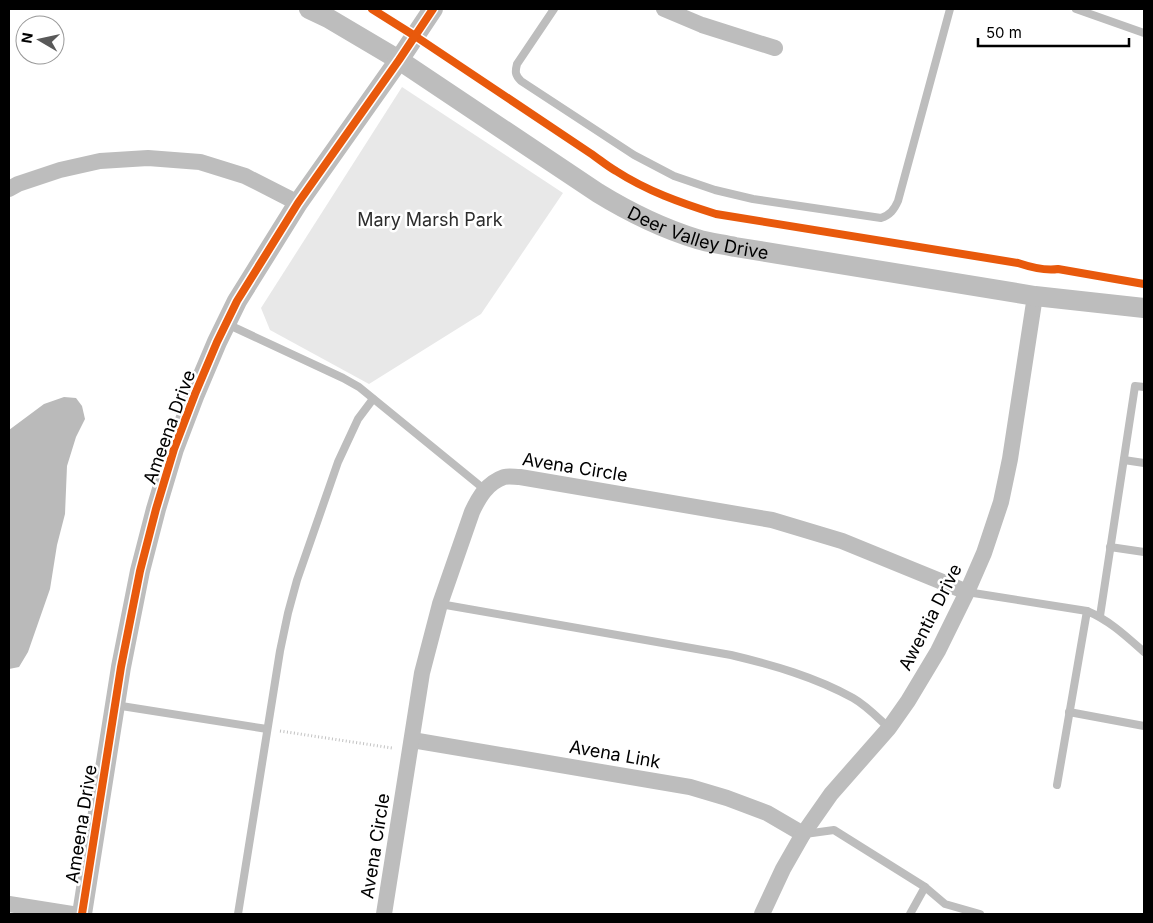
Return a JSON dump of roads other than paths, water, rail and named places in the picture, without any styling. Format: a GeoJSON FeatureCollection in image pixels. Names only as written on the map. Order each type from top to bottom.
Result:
{"type":"FeatureCollection","features":[{"type":"Feature","properties":{"kind":"street","name":"Deer Valley Drive"},"geometry":{"type":"LineString","coordinates":[[309,9],[328,18],[399,60],[598,193],[662,227],[698,239],[735,247],[1035,296],[1144,308]]}},
{"type":"Feature","properties":{"kind":"street","name":"Ameena Drive"},"geometry":{"type":"LineString","coordinates":[[82,914],[115,705],[140,571],[174,449],[195,394],[238,301],[298,203],[433,9]]}},
{"type":"Feature","properties":{"kind":"street"},"geometry":{"type":"LineString","coordinates":[[664,9],[702,25],[775,48]]}},
{"type":"Feature","properties":{"kind":"street"},"geometry":{"type":"LineString","coordinates":[[9,189],[18,184],[60,170],[100,161],[148,158],[200,162],[245,176],[298,203]]}},
{"type":"Feature","properties":{"kind":"street","name":"Awentia Drive"},"geometry":{"type":"LineString","coordinates":[[762,914],[783,869],[803,834],[832,794],[889,728],[908,701],[938,650],[967,592],[984,553],[1001,502],[1010,459],[1035,296]]}},
{"type":"Feature","properties":{"kind":"street","name":"Avena Circle"},"geometry":{"type":"LineString","coordinates":[[384,914],[422,673],[440,604],[477,500],[484,489],[505,476],[772,520],[842,541],[967,592]]}},
{"type":"Feature","properties":{"kind":"street","name":"Avena Link"},"geometry":{"type":"LineString","coordinates":[[411,745],[690,787],[767,813],[803,834]]}},
{"type":"Feature","properties":{"kind":"street"},"geometry":{"type":"LineString","coordinates":[[9,904],[72,914]]}},
{"type":"Feature","properties":{"kind":"lane"},"geometry":{"type":"LineString","coordinates":[[554,9],[517,64],[516,76],[588,126],[634,155],[674,176],[714,190],[753,199],[881,218],[887,216],[894,209],[898,201],[950,9]]}},
{"type":"Feature","properties":{"kind":"lane"},"geometry":{"type":"LineString","coordinates":[[1076,9],[1144,34]]}},
{"type":"Feature","properties":{"kind":"lane"},"geometry":{"type":"LineString","coordinates":[[226,324],[359,387],[484,489]]}},
{"type":"Feature","properties":{"kind":"lane"},"geometry":{"type":"LineString","coordinates":[[1100,616],[1135,386],[1144,387]]}},
{"type":"Feature","properties":{"kind":"lane"},"geometry":{"type":"LineString","coordinates":[[238,914],[280,650],[288,612],[338,462],[358,419],[373,399]]}},
{"type":"Feature","properties":{"kind":"lane"},"geometry":{"type":"LineString","coordinates":[[1124,460],[1144,463]]}},
{"type":"Feature","properties":{"kind":"lane"},"geometry":{"type":"LineString","coordinates":[[1110,547],[1144,552]]}},
{"type":"Feature","properties":{"kind":"lane"},"geometry":{"type":"LineString","coordinates":[[967,592],[1087,611],[1100,616],[1113,625],[1144,652]]}},
{"type":"Feature","properties":{"kind":"lane"},"geometry":{"type":"LineString","coordinates":[[440,604],[731,655],[760,662],[795,672],[854,699],[889,728]]}},
{"type":"Feature","properties":{"kind":"lane"},"geometry":{"type":"LineString","coordinates":[[1057,785],[1087,611]]}},
{"type":"Feature","properties":{"kind":"lane"},"geometry":{"type":"LineString","coordinates":[[115,705],[267,729]]}},
{"type":"Feature","properties":{"kind":"lane"},"geometry":{"type":"LineString","coordinates":[[1069,712],[1144,726]]}},
{"type":"Feature","properties":{"kind":"lane"},"geometry":{"type":"LineString","coordinates":[[803,834],[834,830],[925,888],[945,904],[980,914]]}},
{"type":"Feature","properties":{"kind":"lane"},"geometry":{"type":"LineString","coordinates":[[910,914],[925,888]]}},
{"type":"Feature","properties":{"kind":"park label","name":"Mary Marsh Park"},"geometry":{"type":"Point","coordinates":[430,219]}}]}
